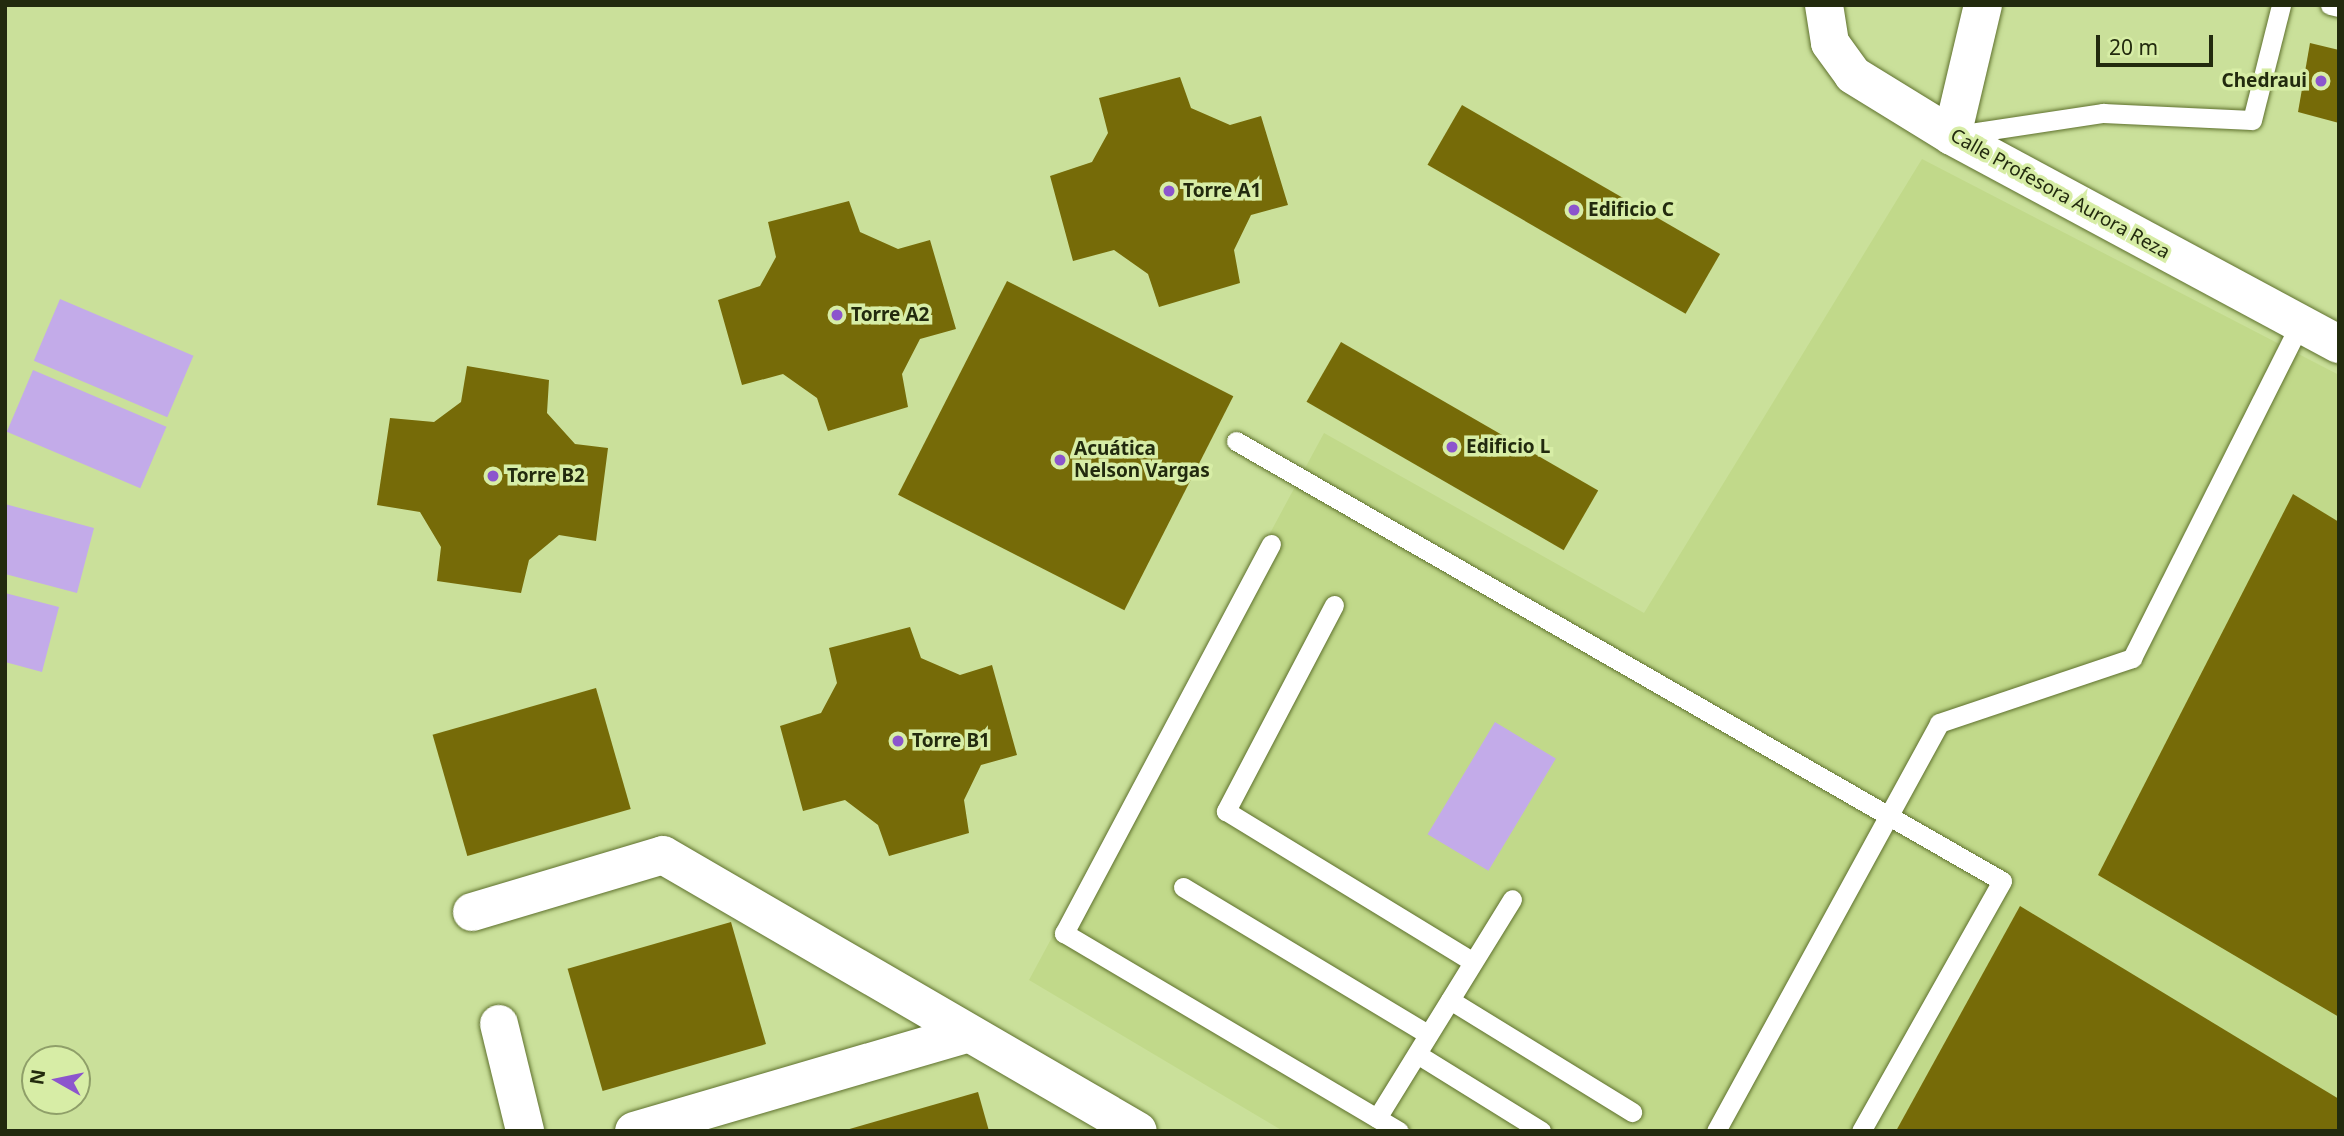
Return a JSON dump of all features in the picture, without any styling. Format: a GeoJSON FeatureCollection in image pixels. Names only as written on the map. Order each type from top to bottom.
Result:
{"type":"FeatureCollection","features":[{"type":"Feature","properties":{"kind":"street","name":"Calle Profesora Aurora Reza"},"geometry":{"type":"LineString","coordinates":[[1824,5],[1830,43],[1853,75],[1952,136],[2339,344]]}},
{"type":"Feature","properties":{"kind":"street"},"geometry":{"type":"LineString","coordinates":[[1952,136],[1983,5]]}},
{"type":"Feature","properties":{"kind":"street"},"geometry":{"type":"LineString","coordinates":[[472,912],[663,855],[965,1034],[1138,1131]]}},
{"type":"Feature","properties":{"kind":"street"},"geometry":{"type":"LineString","coordinates":[[499,1024],[525,1131]]}},
{"type":"Feature","properties":{"kind":"street"},"geometry":{"type":"LineString","coordinates":[[634,1131],[725,1119],[965,1034]]}},
{"type":"Feature","properties":{"kind":"lane"},"geometry":{"type":"LineString","coordinates":[[1952,136],[2103,113],[2252,120],[2281,5]]}},
{"type":"Feature","properties":{"kind":"lane"},"geometry":{"type":"LineString","coordinates":[[2330,5],[2339,7]]}},
{"type":"Feature","properties":{"kind":"lane"},"geometry":{"type":"LineString","coordinates":[[1716,1131],[1939,723],[2132,658],[2300,324]]}},
{"type":"Feature","properties":{"kind":"lane"},"geometry":{"type":"LineString","coordinates":[[1236,441],[1887,818],[2002,881],[1861,1131]]}},
{"type":"Feature","properties":{"kind":"lane"},"geometry":{"type":"LineString","coordinates":[[1271,544],[1064,933],[1399,1131]]}},
{"type":"Feature","properties":{"kind":"lane"},"geometry":{"type":"LineString","coordinates":[[1334,605],[1226,811],[1473,962]]}},
{"type":"Feature","properties":{"kind":"lane"},"geometry":{"type":"LineString","coordinates":[[1183,887],[1428,1034]]}},
{"type":"Feature","properties":{"kind":"lane"},"geometry":{"type":"LineString","coordinates":[[1377,1118],[1512,899]]}},
{"type":"Feature","properties":{"kind":"lane"},"geometry":{"type":"LineString","coordinates":[[1450,1000],[1632,1112]]}},
{"type":"Feature","properties":{"kind":"lane"},"geometry":{"type":"LineString","coordinates":[[1417,1054],[1541,1131]]}},
{"type":"Feature","properties":{"kind":"shaded area"},"geometry":{"type":"Polygon","coordinates":[[[1922,159],[2339,375],[2339,1131],[1283,1131],[1029,980],[1324,433],[1644,613],[1922,159]]]}},
{"type":"Feature","properties":{"kind":"shaded area"},"geometry":{"type":"Polygon","coordinates":[[[60,299],[193,356],[167,417],[34,361],[60,299]]]}},
{"type":"Feature","properties":{"kind":"shaded area"},"geometry":{"type":"Polygon","coordinates":[[[33,370],[166,427],[140,488],[7,432],[33,370]]]}},
{"type":"Feature","properties":{"kind":"shaded area"},"geometry":{"type":"Polygon","coordinates":[[[5,504],[94,528],[77,593],[5,574],[5,504]]]}},
{"type":"Feature","properties":{"kind":"shaded area"},"geometry":{"type":"Polygon","coordinates":[[[5,593],[59,607],[42,672],[5,662],[5,593]]]}},
{"type":"Feature","properties":{"kind":"shaded area"},"geometry":{"type":"Polygon","coordinates":[[[1495,722],[1556,759],[1488,871],[1428,834],[1495,722]]]}},
{"type":"Feature","properties":{"kind":"building","name":"Chedraui"},"geometry":{"type":"Polygon","coordinates":[[[2310,43],[2339,50],[2339,123],[2298,112],[2310,43]]]}},
{"type":"Feature","properties":{"kind":"building","name":"Torre A1"},"geometry":{"type":"Polygon","coordinates":[[[1180,77],[1191,108],[1230,125],[1261,116],[1288,205],[1251,215],[1234,250],[1240,283],[1159,307],[1148,274],[1114,250],[1073,261],[1050,176],[1092,162],[1108,133],[1099,98],[1180,77]]]}},
{"type":"Feature","properties":{"kind":"building","name":"Edificio C"},"geometry":{"type":"Polygon","coordinates":[[[1462,105],[1720,254],[1686,314],[1428,165],[1462,105]]]}},
{"type":"Feature","properties":{"kind":"building","name":"Torre A2"},"geometry":{"type":"Polygon","coordinates":[[[849,201],[860,232],[898,249],[930,240],[956,329],[920,339],[902,374],[908,407],[828,431],[817,398],[783,374],[742,385],[718,300],[760,286],[776,257],[768,222],[849,201]]]}},
{"type":"Feature","properties":{"kind":"building","name":"Acuática Nelson Vargas"},"geometry":{"type":"Polygon","coordinates":[[[1007,281],[1233,396],[1124,610],[898,495],[1007,281]]]}},
{"type":"Feature","properties":{"kind":"building","name":"Edificio L"},"geometry":{"type":"Polygon","coordinates":[[[1341,342],[1598,490],[1564,550],[1306,402],[1341,342]]]}},
{"type":"Feature","properties":{"kind":"building","name":"Torre B2"},"geometry":{"type":"Polygon","coordinates":[[[467,366],[549,380],[547,413],[575,444],[608,448],[596,541],[559,535],[529,560],[521,593],[437,581],[441,547],[420,512],[377,505],[390,418],[434,422],[461,402],[467,366]]]}},
{"type":"Feature","properties":{"kind":"building"},"geometry":{"type":"Polygon","coordinates":[[[2293,494],[2339,522],[2339,1017],[2098,875],[2293,494]]]}},
{"type":"Feature","properties":{"kind":"building","name":"Torre B1"},"geometry":{"type":"Polygon","coordinates":[[[910,627],[921,658],[960,675],[992,665],[1017,755],[981,765],[964,800],[969,833],[889,856],[878,825],[845,800],[803,811],[780,726],[821,713],[837,683],[829,648],[910,627]]]}},
{"type":"Feature","properties":{"kind":"building"},"geometry":{"type":"Polygon","coordinates":[[[596,688],[631,809],[467,856],[433,735],[596,688]]]}},
{"type":"Feature","properties":{"kind":"building"},"geometry":{"type":"Polygon","coordinates":[[[2020,906],[2339,1099],[2339,1131],[1896,1131],[2020,906]]]}},
{"type":"Feature","properties":{"kind":"building"},"geometry":{"type":"Polygon","coordinates":[[[731,922],[766,1044],[603,1091],[568,969],[731,922]]]}},
{"type":"Feature","properties":{"kind":"building"},"geometry":{"type":"Polygon","coordinates":[[[978,1092],[989,1131],[846,1131],[846,1130],[978,1092]]]}},
{"type":"Feature","properties":{"kind":"place","name":"Chedraui"},"geometry":{"type":"Point","coordinates":[2321,81]}},
{"type":"Feature","properties":{"kind":"place","name":"Torre A1"},"geometry":{"type":"Point","coordinates":[1169,191]}},
{"type":"Feature","properties":{"kind":"place","name":"Edificio C"},"geometry":{"type":"Point","coordinates":[1574,210]}},
{"type":"Feature","properties":{"kind":"place","name":"Torre A2"},"geometry":{"type":"Point","coordinates":[837,315]}},
{"type":"Feature","properties":{"kind":"place","name":"Edificio L"},"geometry":{"type":"Point","coordinates":[1452,447]}},
{"type":"Feature","properties":{"kind":"place","name":"Acuática Nelson Vargas"},"geometry":{"type":"Point","coordinates":[1060,460]}},
{"type":"Feature","properties":{"kind":"place","name":"Torre B2"},"geometry":{"type":"Point","coordinates":[493,476]}},
{"type":"Feature","properties":{"kind":"place","name":"Torre B1"},"geometry":{"type":"Point","coordinates":[898,741]}}]}
